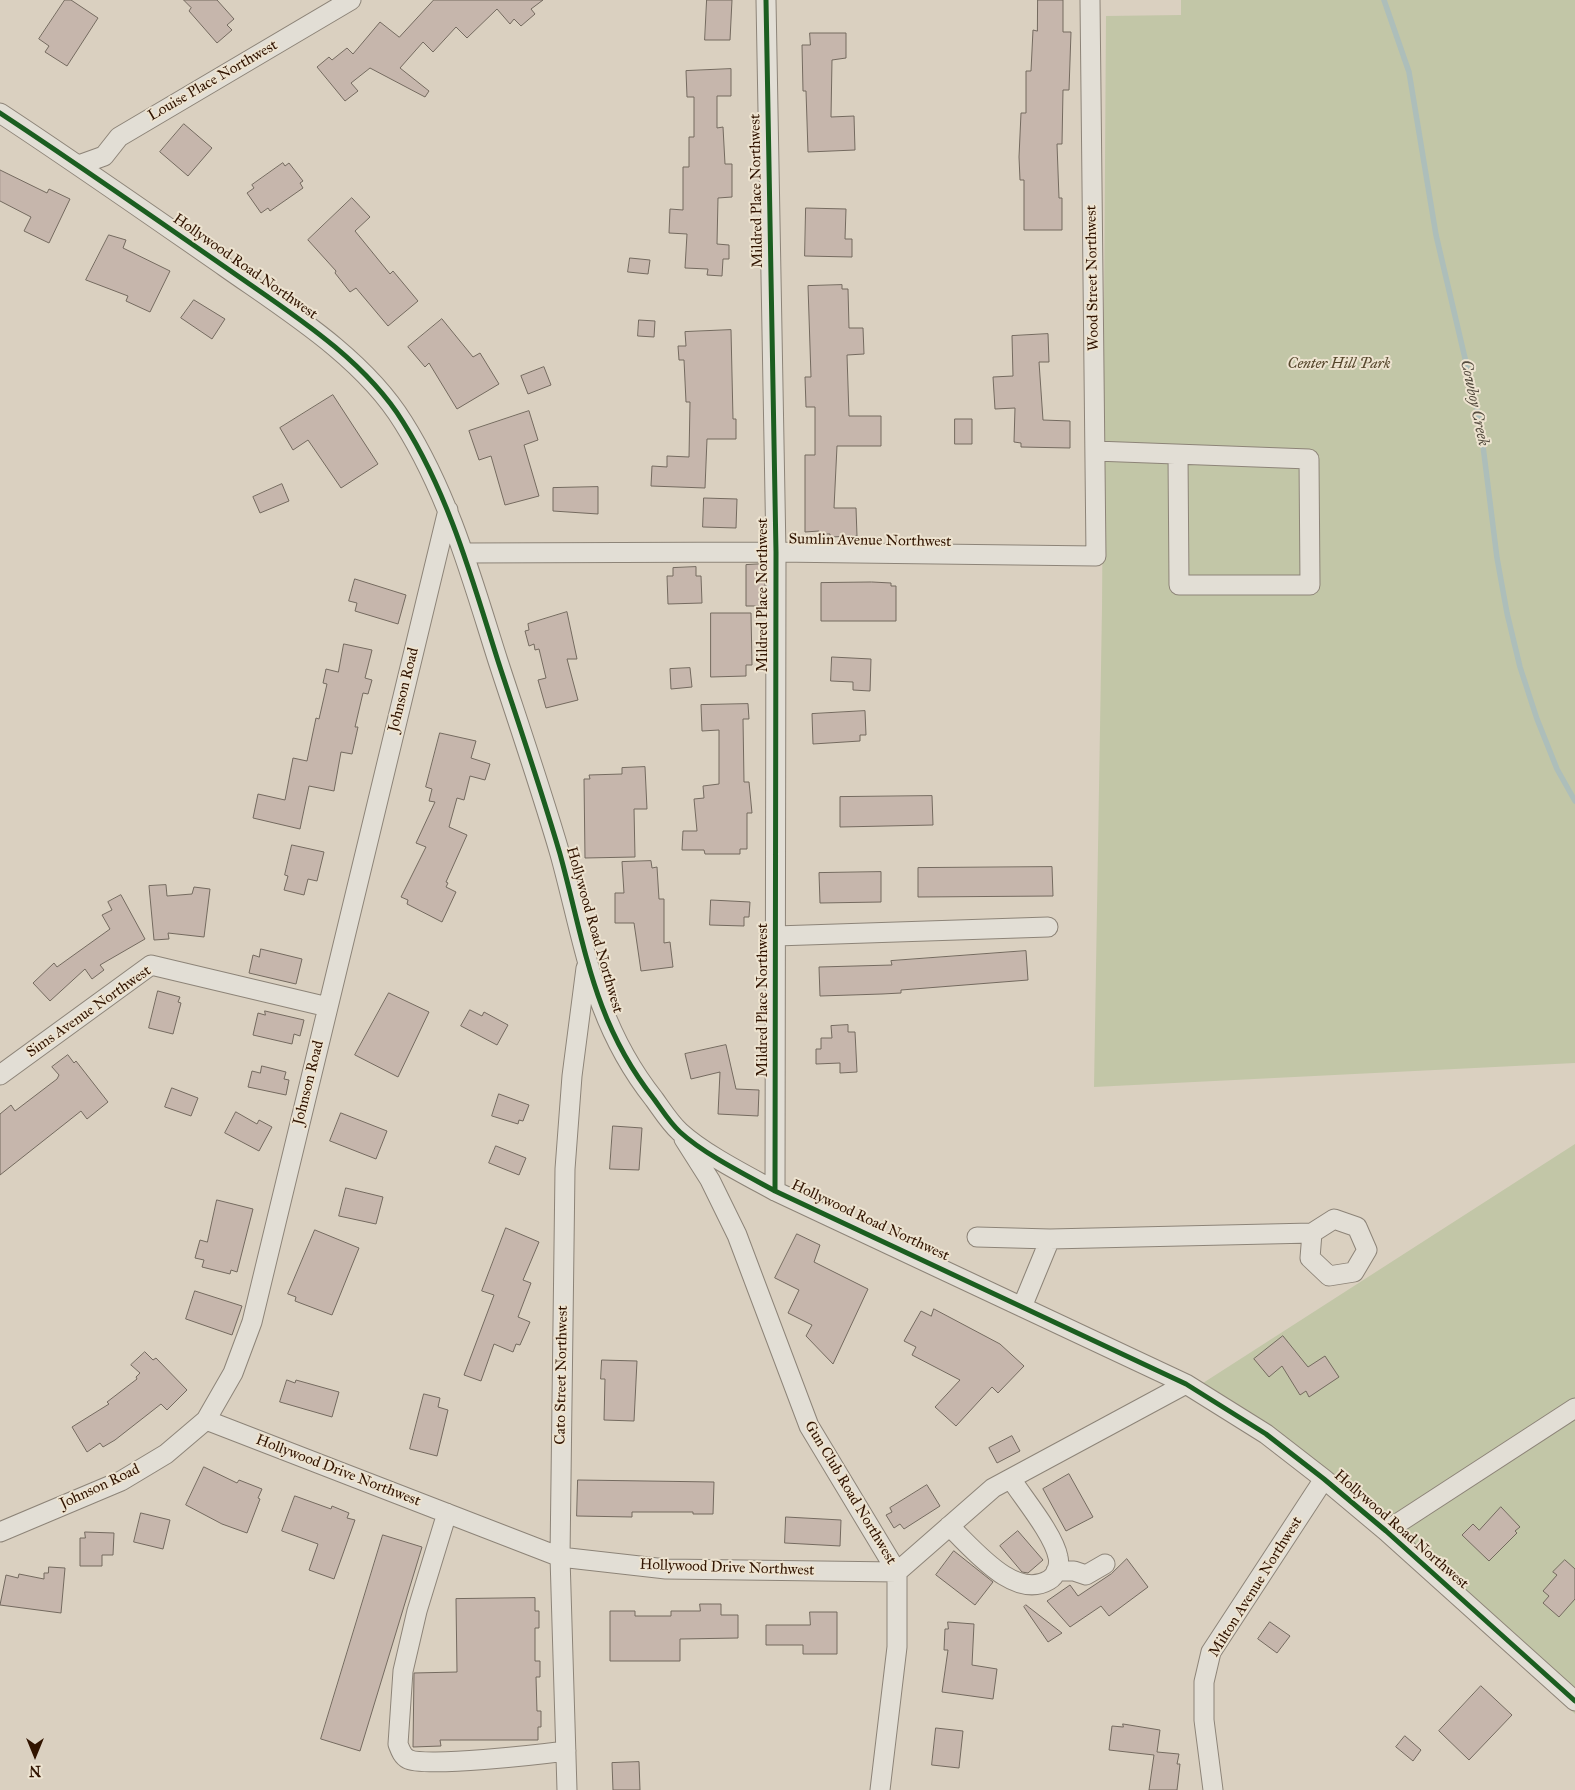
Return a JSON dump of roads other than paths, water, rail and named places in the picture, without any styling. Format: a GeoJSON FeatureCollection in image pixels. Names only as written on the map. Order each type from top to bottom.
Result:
{"type":"FeatureCollection","features":[{"type":"Feature","properties":{"kind":"street","name":"Louise Place Northwest"},"geometry":{"type":"LineString","coordinates":[[79,165],[104,156],[119,136],[351,0]]}},
{"type":"Feature","properties":{"kind":"street","name":"Mildred Place Northwest"},"geometry":{"type":"LineString","coordinates":[[766,0],[776,552],[775,1191]]}},
{"type":"Feature","properties":{"kind":"street","name":"Wood Street Northwest"},"geometry":{"type":"LineString","coordinates":[[1090,0],[1096,556]]}},
{"type":"Feature","properties":{"kind":"street","name":"Hollywood Road Northwest"},"geometry":{"type":"LineString","coordinates":[[0,113],[79,165],[302,322],[353,364],[391,403],[430,468],[464,553],[560,854],[587,962],[604,1016],[624,1056],[680,1132],[733,1168],[775,1191],[1186,1384],[1266,1434],[1324,1479],[1573,1693]]}},
{"type":"Feature","properties":{"kind":"street"},"geometry":{"type":"LineString","coordinates":[[1095,452],[1178,454],[1309,459],[1310,584],[1179,586],[1178,454]]}},
{"type":"Feature","properties":{"kind":"street","name":"Johnson Road"},"geometry":{"type":"LineString","coordinates":[[0,1532],[121,1481],[166,1454],[206,1420],[233,1373],[252,1322],[448,510]]}},
{"type":"Feature","properties":{"kind":"street","name":"Sumlin Avenue Northwest"},"geometry":{"type":"LineString","coordinates":[[464,553],[776,552],[1096,556]]}},
{"type":"Feature","properties":{"kind":"street"},"geometry":{"type":"LineString","coordinates":[[776,936],[1048,927]]}},
{"type":"Feature","properties":{"kind":"street","name":"Cato Street Northwest"},"geometry":{"type":"LineString","coordinates":[[567,1790],[560,1556],[565,1169],[572,1076],[587,962]]}},
{"type":"Feature","properties":{"kind":"street","name":"Sims Avenue Northwest"},"geometry":{"type":"LineString","coordinates":[[0,1075],[151,965],[328,1007]]}},
{"type":"Feature","properties":{"kind":"street","name":"Gun Club Road Northwest"},"geometry":{"type":"LineString","coordinates":[[680,1132],[710,1180],[738,1236],[809,1426],[897,1572],[897,1648],[880,1790]]}},
{"type":"Feature","properties":{"kind":"street"},"geometry":{"type":"LineString","coordinates":[[977,1237],[1050,1239],[1312,1233]]}},
{"type":"Feature","properties":{"kind":"street"},"geometry":{"type":"LineString","coordinates":[[1022,1307],[1050,1239]]}},
{"type":"Feature","properties":{"kind":"street"},"geometry":{"type":"LineString","coordinates":[[897,1572],[993,1488],[1186,1384]]}},
{"type":"Feature","properties":{"kind":"street"},"geometry":{"type":"LineString","coordinates":[[1386,1532],[1575,1408]]}},
{"type":"Feature","properties":{"kind":"street","name":"Hollywood Drive Northwest"},"geometry":{"type":"LineString","coordinates":[[206,1420],[560,1556],[666,1569],[897,1572]]}},
{"type":"Feature","properties":{"kind":"street"},"geometry":{"type":"LineString","coordinates":[[950,1526],[996,1570],[1015,1583],[1029,1587],[1051,1579],[1056,1572],[1059,1559],[1054,1546],[1011,1479]]}},
{"type":"Feature","properties":{"kind":"street","name":"Milton Avenue Northwest"},"geometry":{"type":"LineString","coordinates":[[1213,1790],[1204,1720],[1204,1682],[1211,1652],[1324,1479]]}},
{"type":"Feature","properties":{"kind":"street"},"geometry":{"type":"LineString","coordinates":[[448,1513],[417,1612],[403,1671],[398,1744],[403,1754],[409,1760],[417,1761],[456,1761],[566,1751]]}},
{"type":"Feature","properties":{"kind":"street"},"geometry":{"type":"LineString","coordinates":[[1056,1572],[1074,1571],[1086,1575],[1105,1564]]}},
{"type":"Feature","properties":{"kind":"waterway","name":"Cowboy Creek"},"geometry":{"type":"LineString","coordinates":[[1384,0],[1409,72],[1436,235],[1480,422],[1497,558],[1507,613],[1520,667],[1537,719],[1557,769],[1575,801]]}},
{"type":"Feature","properties":{"kind":"park label","name":"Center Hill Park"},"geometry":{"type":"Point","coordinates":[1339,364]}}]}
